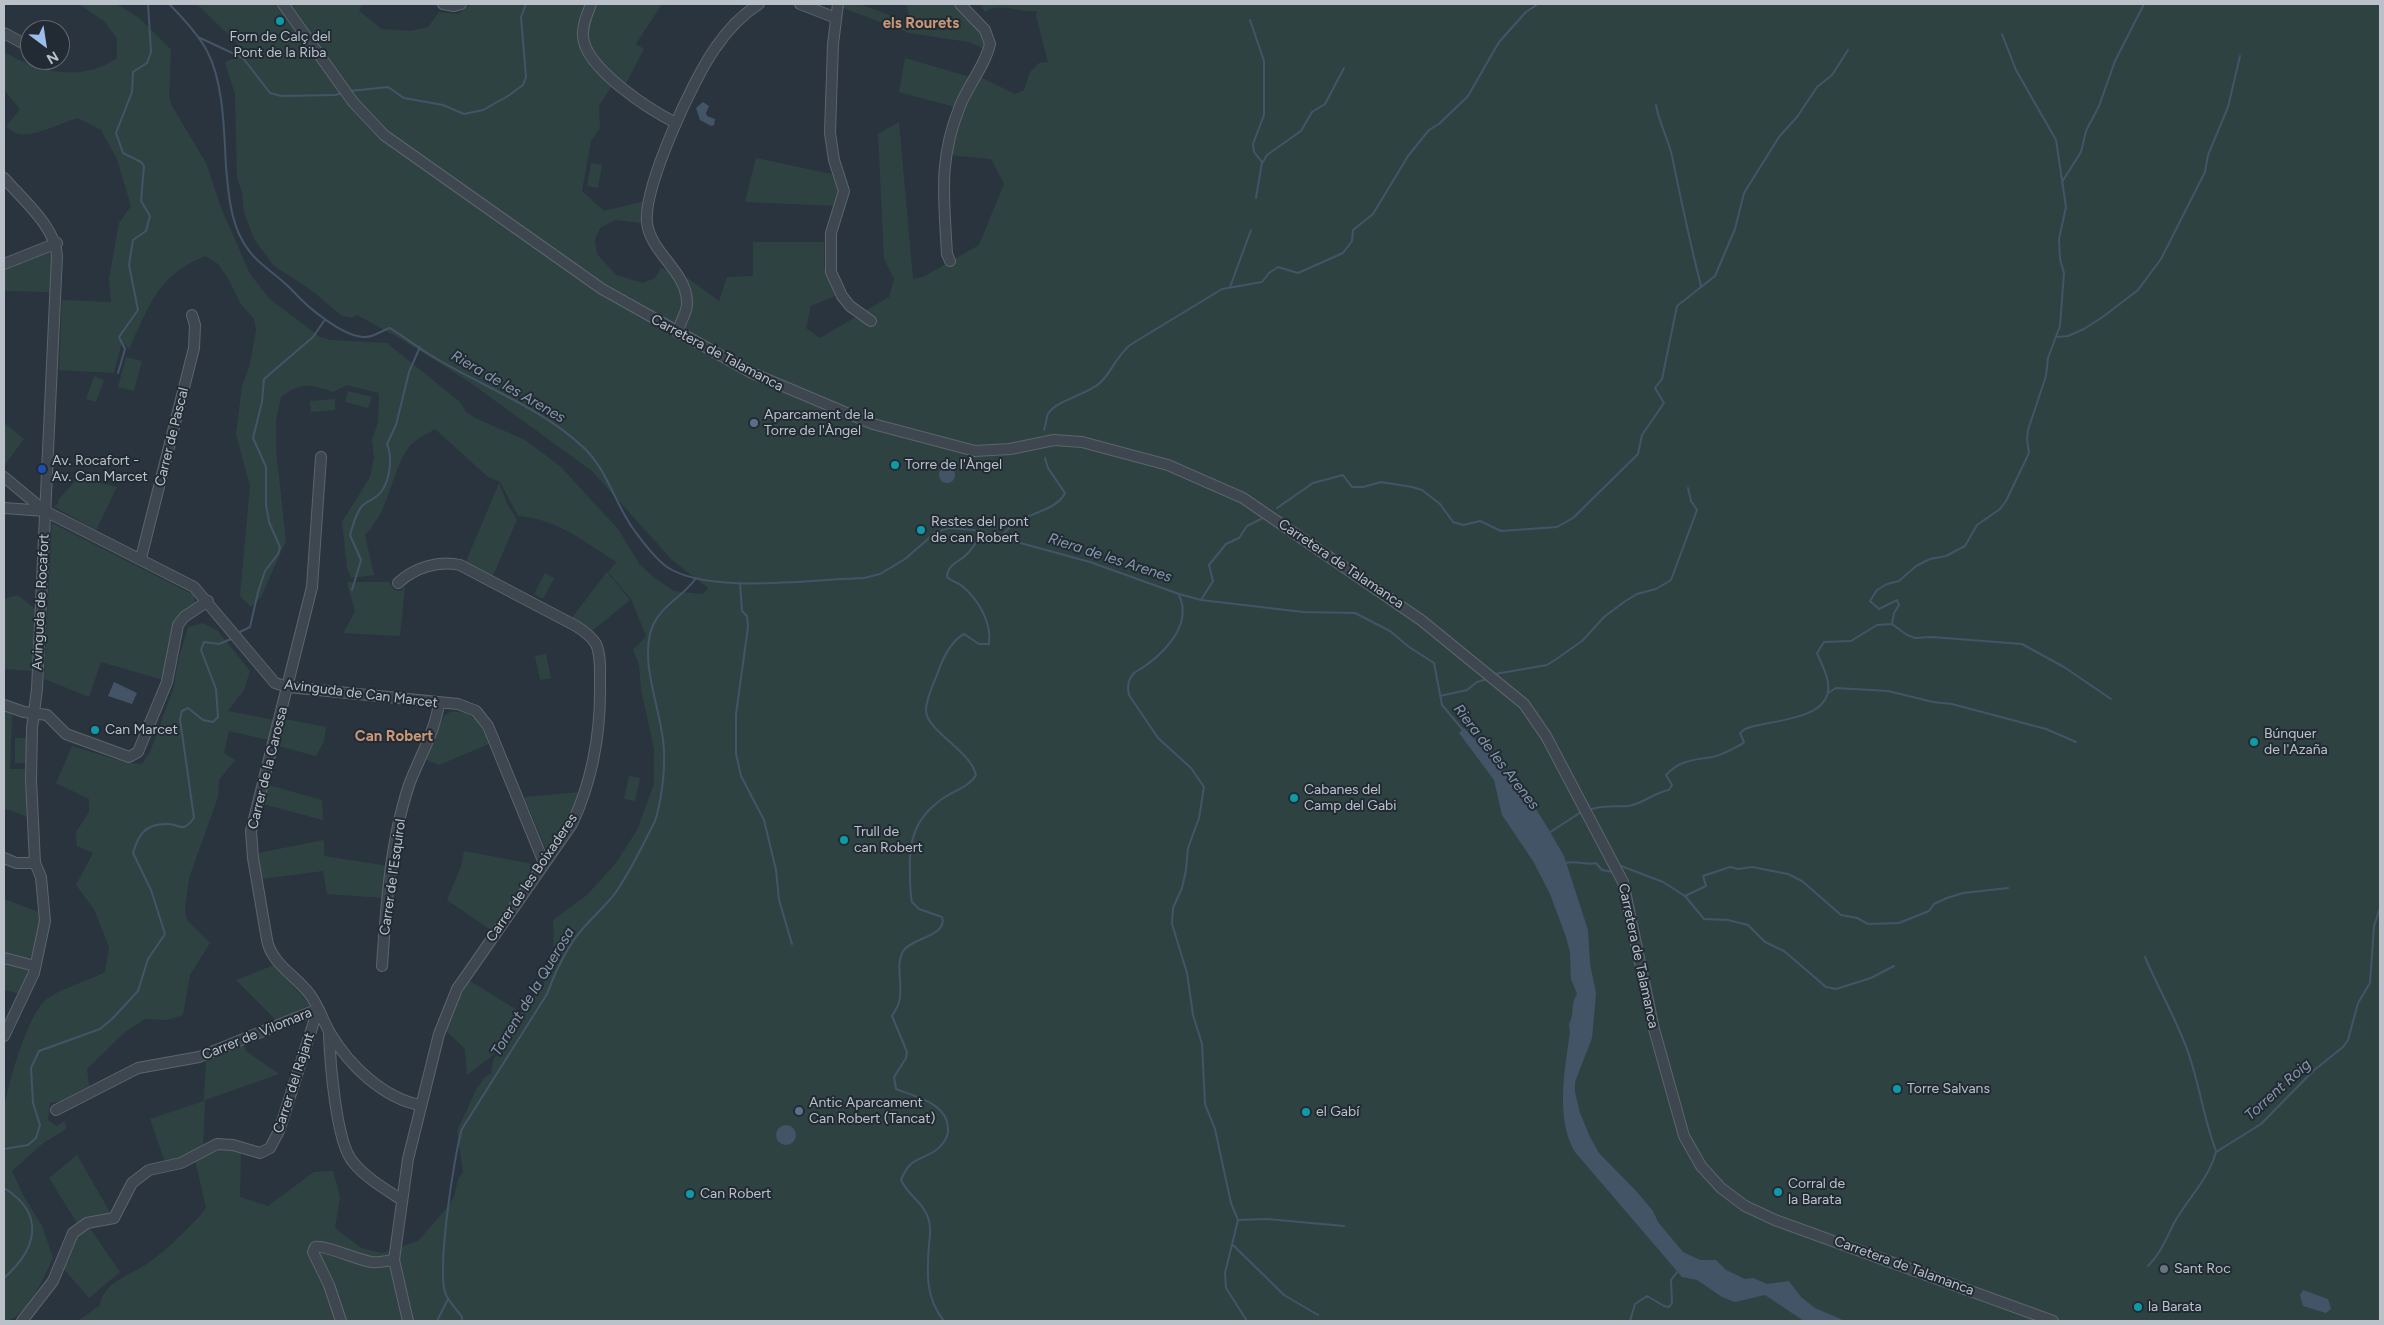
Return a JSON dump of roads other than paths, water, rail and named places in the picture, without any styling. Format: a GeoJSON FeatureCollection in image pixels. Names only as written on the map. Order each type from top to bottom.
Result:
{"type":"FeatureCollection","features":[{"type":"Feature","properties":{"kind":"street","name":"Carretera de Talamanca"},"geometry":{"type":"LineString","coordinates":[[283,4],[353,102],[378,130],[594,283],[678,333],[770,382],[856,418],[916,437],[974,451],[986,452],[1054,440],[1082,442],[1168,465],[1243,498],[1403,606],[1524,704],[1546,736],[1604,843],[1623,882],[1652,1020],[1677,1114],[1687,1142],[1701,1166],[1722,1188],[1737,1200],[1775,1220],[2053,1321]]}},
{"type":"Feature","properties":{"kind":"street"},"geometry":{"type":"LineString","coordinates":[[443,4],[454,6],[461,4]]}},
{"type":"Feature","properties":{"kind":"street"},"geometry":{"type":"LineString","coordinates":[[592,4],[583,29],[583,40],[589,52],[606,73],[626,92],[648,108],[676,122]]}},
{"type":"Feature","properties":{"kind":"street"},"geometry":{"type":"LineString","coordinates":[[678,333],[678,325],[687,305],[685,290],[674,269],[657,247],[647,224],[658,170],[676,122],[716,46],[759,4]]}},
{"type":"Feature","properties":{"kind":"street"},"geometry":{"type":"LineString","coordinates":[[800,4],[836,18]]}},
{"type":"Feature","properties":{"kind":"street"},"geometry":{"type":"LineString","coordinates":[[838,4],[830,134],[834,160],[844,191],[831,233],[831,272],[842,296],[850,306],[871,321]]}},
{"type":"Feature","properties":{"kind":"street"},"geometry":{"type":"LineString","coordinates":[[950,261],[947,254],[943,181],[946,147],[960,104],[990,44],[985,30],[960,4]]}},
{"type":"Feature","properties":{"kind":"street"},"geometry":{"type":"LineString","coordinates":[[4,33],[20,42]]}},
{"type":"Feature","properties":{"kind":"street"},"geometry":{"type":"LineString","coordinates":[[4,178],[50,231],[57,243],[4,264]]}},
{"type":"Feature","properties":{"kind":"street","name":"Avinguda de Rocafort"},"geometry":{"type":"LineString","coordinates":[[4,1036],[36,966],[43,934],[45,908],[41,877],[35,863],[31,779],[37,689],[57,243]]}},
{"type":"Feature","properties":{"kind":"street","name":"Carrer de Pascal"},"geometry":{"type":"LineString","coordinates":[[141,558],[194,348],[195,325],[192,315]]}},
{"type":"Feature","properties":{"kind":"street","name":"Carrer de la Carossa"},"geometry":{"type":"LineString","coordinates":[[322,456],[312,587],[255,814],[251,840],[269,947],[276,959],[312,997],[337,1044],[374,1083],[398,1098],[420,1105]]}},
{"type":"Feature","properties":{"kind":"street","name":"Avinguda de Can Marcet"},"geometry":{"type":"LineString","coordinates":[[4,477],[45,511],[189,584],[208,601],[275,683],[288,687],[464,706],[476,711],[485,721],[544,863]]}},
{"type":"Feature","properties":{"kind":"street"},"geometry":{"type":"LineString","coordinates":[[4,508],[45,511]]}},
{"type":"Feature","properties":{"kind":"street","name":"Carrer de les Boixaderes"},"geometry":{"type":"LineString","coordinates":[[398,583],[419,569],[447,563],[460,566],[576,626],[590,636],[596,645],[600,674],[600,727],[590,776],[572,824],[456,989],[438,1034],[408,1159],[394,1260],[408,1321]]}},
{"type":"Feature","properties":{"kind":"street"},"geometry":{"type":"LineString","coordinates":[[4,705],[47,715],[66,734],[129,757],[134,756],[138,752],[167,682],[178,626],[184,617],[208,601]]}},
{"type":"Feature","properties":{"kind":"street","name":"Carrer de l'Esquirol"},"geometry":{"type":"LineString","coordinates":[[382,966],[394,857],[403,811],[409,786],[437,719],[439,703]]}},
{"type":"Feature","properties":{"kind":"street"},"geometry":{"type":"LineString","coordinates":[[4,858],[16,863],[35,863]]}},
{"type":"Feature","properties":{"kind":"street"},"geometry":{"type":"LineString","coordinates":[[4,958],[36,966]]}},
{"type":"Feature","properties":{"kind":"street","name":"Carrer de Vilomara"},"geometry":{"type":"LineString","coordinates":[[56,1110],[138,1068],[200,1057],[318,1009]]}},
{"type":"Feature","properties":{"kind":"street","name":"Carrer del Rajant"},"geometry":{"type":"LineString","coordinates":[[22,1321],[53,1281],[72,1233],[87,1222],[114,1218],[125,1193],[141,1175],[149,1170],[181,1163],[216,1144],[233,1145],[260,1152],[270,1148],[279,1131],[318,1009]]}},
{"type":"Feature","properties":{"kind":"street"},"geometry":{"type":"LineString","coordinates":[[329,1032],[338,1118],[346,1151],[352,1161],[362,1171],[402,1200]]}},
{"type":"Feature","properties":{"kind":"street"},"geometry":{"type":"LineString","coordinates":[[341,1321],[330,1285],[314,1252],[315,1247],[323,1246],[340,1254],[373,1262],[394,1260]]}},
{"type":"Feature","properties":{"kind":"water"},"geometry":{"type":"Polygon","coordinates":[[[703,102],[709,106],[706,113],[707,116],[715,119],[714,125],[711,126],[700,120],[696,108],[703,102]]]}},
{"type":"Feature","properties":{"kind":"water"},"geometry":{"type":"Polygon","coordinates":[[[947,467],[953,469],[955,475],[953,481],[947,483],[941,481],[939,475],[941,469],[947,467]]]}},
{"type":"Feature","properties":{"kind":"water"},"geometry":{"type":"Polygon","coordinates":[[[114,682],[137,693],[132,704],[108,696],[114,682]]]}},
{"type":"Feature","properties":{"kind":"water"},"geometry":{"type":"Polygon","coordinates":[[[1464,728],[1500,765],[1514,786],[1534,806],[1546,825],[1564,856],[1588,930],[1590,964],[1596,993],[1592,1038],[1575,1082],[1575,1092],[1580,1113],[1599,1153],[1637,1192],[1653,1211],[1658,1222],[1683,1252],[1700,1260],[1716,1260],[1726,1270],[1745,1279],[1753,1278],[1767,1284],[1789,1281],[1801,1297],[1815,1308],[1845,1321],[1804,1321],[1765,1295],[1735,1302],[1722,1297],[1697,1280],[1682,1277],[1575,1152],[1569,1139],[1563,1109],[1564,1077],[1570,1032],[1569,1024],[1577,994],[1571,979],[1570,952],[1550,894],[1533,861],[1502,815],[1494,780],[1459,733],[1464,728]]]}},
{"type":"Feature","properties":{"kind":"water"},"geometry":{"type":"Polygon","coordinates":[[[786,1125],[793,1128],[796,1135],[793,1142],[786,1145],[779,1142],[776,1135],[779,1128],[786,1125]]]}},
{"type":"Feature","properties":{"kind":"water"},"geometry":{"type":"Polygon","coordinates":[[[2303,1290],[2328,1299],[2331,1309],[2326,1313],[2303,1306],[2300,1295],[2303,1290]]]}},
{"type":"Feature","properties":{"kind":"waterway"},"geometry":{"type":"LineString","coordinates":[[118,373],[125,349],[119,337],[138,310],[129,265],[133,240],[146,231],[150,216],[141,201],[144,166],[141,162],[123,153],[116,133],[132,92],[133,72],[147,63],[151,52],[148,4]]}},
{"type":"Feature","properties":{"kind":"waterway","name":"Riera de les Arenes"},"geometry":{"type":"LineString","coordinates":[[169,4],[199,38],[213,64],[220,93],[224,123],[231,210],[239,234],[250,252],[307,305],[337,327],[357,336],[366,337],[390,328],[456,370],[513,399],[567,433],[591,456],[605,476],[627,520],[653,555],[667,567],[685,576],[708,581],[734,583],[864,578],[880,574],[905,559],[936,532],[950,528],[973,530],[1090,562],[1201,600],[1303,612],[1355,613],[1390,631],[1409,647],[1434,663],[1442,705],[1463,730]]}},
{"type":"Feature","properties":{"kind":"waterway"},"geometry":{"type":"LineString","coordinates":[[350,91],[388,87],[404,98],[443,105],[464,114],[483,110],[523,85],[526,77],[521,17],[526,4]]}},
{"type":"Feature","properties":{"kind":"waterway"},"geometry":{"type":"LineString","coordinates":[[1044,430],[1048,414],[1052,409],[1095,387],[1130,345],[1222,289],[1262,282],[1269,273],[1278,267],[1298,273],[1343,253],[1352,241],[1353,230],[1373,214],[1408,156],[1429,130],[1439,124],[1468,96],[1499,42],[1526,12],[1538,4]]}},
{"type":"Feature","properties":{"kind":"waterway"},"geometry":{"type":"LineString","coordinates":[[2062,182],[2081,152],[2086,131],[2099,106],[2115,61],[2144,4]]}},
{"type":"Feature","properties":{"kind":"waterway"},"geometry":{"type":"LineString","coordinates":[[1250,20],[1264,61],[1264,115],[1253,144],[1254,152],[1262,162],[1256,198]]}},
{"type":"Feature","properties":{"kind":"waterway"},"geometry":{"type":"LineString","coordinates":[[1592,809],[1633,805],[1669,790],[1672,785],[1666,775],[1677,766],[1693,760],[1720,755],[1742,744],[1744,742],[1740,733],[1745,729],[1785,720],[1813,711],[1823,703],[1828,692],[1827,678],[1817,653],[1824,642],[1851,641],[1877,625],[1892,624],[1894,613],[1899,605],[1897,600],[1879,609],[1870,601],[1877,590],[1887,584],[1899,581],[1916,566],[1930,559],[1946,556],[1965,546],[1977,525],[2000,509],[2006,501],[2029,453],[2028,430],[2046,376],[2048,358],[2060,326],[2064,273],[2060,259],[2059,239],[2066,207],[2056,140],[2016,70],[2002,34]]}},
{"type":"Feature","properties":{"kind":"waterway"},"geometry":{"type":"LineString","coordinates":[[198,37],[243,58],[270,93],[281,96],[335,95],[343,93]]}},
{"type":"Feature","properties":{"kind":"waterway"},"geometry":{"type":"LineString","coordinates":[[1277,508],[1313,483],[1343,475],[1352,487],[1363,487],[1381,482],[1422,490],[1440,504],[1453,522],[1463,525],[1480,521],[1501,531],[1557,527],[1573,518],[1638,454],[1642,435],[1664,403],[1655,388],[1662,379],[1677,306],[1715,276],[1735,229],[1744,193],[1779,137],[1797,117],[1817,87],[1832,75],[1848,50]]}},
{"type":"Feature","properties":{"kind":"waterway"},"geometry":{"type":"LineString","coordinates":[[2058,337],[2068,336],[2084,329],[2104,316],[2138,290],[2161,259],[2205,172],[2208,155],[2228,107],[2240,56]]}},
{"type":"Feature","properties":{"kind":"waterway"},"geometry":{"type":"LineString","coordinates":[[1263,162],[1267,155],[1301,131],[1312,112],[1325,104],[1344,68]]}},
{"type":"Feature","properties":{"kind":"waterway"},"geometry":{"type":"LineString","coordinates":[[1656,105],[1672,156],[1701,286]]}},
{"type":"Feature","properties":{"kind":"waterway"},"geometry":{"type":"LineString","coordinates":[[1230,287],[1251,230]]}},
{"type":"Feature","properties":{"kind":"waterway"},"geometry":{"type":"LineString","coordinates":[[240,632],[250,627],[265,571],[278,554],[280,547],[269,522],[266,505],[266,467],[253,438],[262,402],[264,379],[313,337],[324,321]]}},
{"type":"Feature","properties":{"kind":"waterway"},"geometry":{"type":"LineString","coordinates":[[352,590],[361,560],[350,535],[354,520],[364,504],[379,494],[387,481],[390,462],[387,444],[396,425],[409,372],[420,347]]}},
{"type":"Feature","properties":{"kind":"waterway"},"geometry":{"type":"LineString","coordinates":[[1001,537],[1016,522],[1052,506],[1065,493],[1048,468],[1045,458]]}},
{"type":"Feature","properties":{"kind":"waterway"},"geometry":{"type":"LineString","coordinates":[[1495,674],[1547,665],[1582,641],[1604,617],[1624,602],[1637,594],[1656,589],[1671,580],[1697,510],[1691,501],[1688,488]]}},
{"type":"Feature","properties":{"kind":"waterway"},"geometry":{"type":"LineString","coordinates":[[1201,600],[1213,581],[1209,565],[1226,544],[1239,538],[1247,526],[1261,519]]}},
{"type":"Feature","properties":{"kind":"waterway"},"geometry":{"type":"LineString","coordinates":[[944,1321],[930,1294],[928,1265],[929,1221],[924,1209],[901,1180],[911,1164],[940,1147],[946,1138],[948,1128],[946,1119],[936,1107],[921,1098],[896,1089],[894,1077],[906,1058],[907,1052],[892,1016],[898,1006],[900,996],[899,968],[904,950],[914,942],[935,933],[942,923],[942,917],[919,909],[912,902],[910,888],[910,851],[912,840],[920,821],[927,813],[945,797],[966,785],[976,775],[965,757],[932,725],[927,717],[926,709],[929,694],[942,661],[955,641],[964,634],[979,644],[989,644],[986,619],[978,604],[961,585],[947,577],[952,566],[970,551],[983,532]]}},
{"type":"Feature","properties":{"kind":"waterway","name":"Torrent de la Querosa"},"geometry":{"type":"LineString","coordinates":[[462,1321],[462,1317],[446,1295],[443,1283],[447,1214],[462,1129],[547,994],[569,948],[580,931],[616,892],[632,866],[655,821],[662,787],[664,753],[663,738],[649,672],[649,640],[657,618],[696,578]]}},
{"type":"Feature","properties":{"kind":"waterway"},"geometry":{"type":"LineString","coordinates":[[740,583],[742,611],[747,616],[748,627],[736,714],[736,754],[741,776],[764,820],[776,870],[779,900],[792,944]]}},
{"type":"Feature","properties":{"kind":"waterway"},"geometry":{"type":"LineString","coordinates":[[1179,595],[1182,619],[1178,630],[1164,650],[1134,673],[1128,683],[1128,689],[1129,695],[1158,738],[1191,768],[1204,787],[1199,818],[1188,848],[1182,888],[1173,908],[1172,924],[1187,973],[1193,1015],[1202,1044],[1205,1104],[1215,1129],[1231,1203],[1238,1220],[1225,1273],[1226,1288],[1247,1321]]}},
{"type":"Feature","properties":{"kind":"waterway"},"geometry":{"type":"LineString","coordinates":[[1892,624],[1907,635],[1915,638],[1932,637],[2022,644],[2064,667],[2111,699]]}},
{"type":"Feature","properties":{"kind":"waterway"},"geometry":{"type":"LineString","coordinates":[[4,1149],[28,1145],[36,1138],[40,1125],[33,1103],[31,1068],[39,1051],[100,1029],[112,1019],[138,991],[148,959],[165,934],[151,890],[133,853],[140,836],[152,826],[171,824],[183,827],[194,818],[180,719],[182,711],[188,708],[203,720],[213,722],[218,717],[216,689],[201,650],[204,642],[219,644],[231,639]]}},
{"type":"Feature","properties":{"kind":"waterway"},"geometry":{"type":"LineString","coordinates":[[1440,696],[1467,690],[1477,682],[1487,679]]}},
{"type":"Feature","properties":{"kind":"waterway"},"geometry":{"type":"LineString","coordinates":[[1828,693],[1836,688],[1888,691],[1933,702],[1952,704],[2046,729],[2076,742]]}},
{"type":"Feature","properties":{"kind":"waterway"},"geometry":{"type":"LineString","coordinates":[[1549,833],[1581,812]]}},
{"type":"Feature","properties":{"kind":"waterway"},"geometry":{"type":"LineString","coordinates":[[1565,863],[1596,863],[1602,870],[1613,872]]}},
{"type":"Feature","properties":{"kind":"waterway"},"geometry":{"type":"LineString","coordinates":[[1621,866],[1663,882],[1685,896],[1704,919],[1728,920],[1748,925],[1765,942],[1784,951],[1826,987],[1836,989],[1871,978],[1894,966]]}},
{"type":"Feature","properties":{"kind":"waterway"},"geometry":{"type":"LineString","coordinates":[[1685,896],[1706,886],[1703,876],[1730,867],[1738,869],[1752,867],[1788,874],[1802,881],[1841,915],[1857,918],[1868,924],[1899,923],[1929,911],[1934,904],[1947,898],[1963,893],[2008,888]]}},
{"type":"Feature","properties":{"kind":"waterway","name":"Torrent Roig"},"geometry":{"type":"LineString","coordinates":[[2148,1266],[2160,1251],[2179,1214],[2203,1180],[2216,1152],[2261,1124],[2313,1071],[2343,1047],[2348,1040],[2358,1003],[2370,983],[2374,926],[2380,908]]}},
{"type":"Feature","properties":{"kind":"waterway"},"geometry":{"type":"LineString","coordinates":[[2145,957],[2185,1043],[2216,1151]]}},
{"type":"Feature","properties":{"kind":"waterway"},"geometry":{"type":"LineString","coordinates":[[4,1188],[17,1198],[26,1209],[31,1220],[32,1232],[30,1244],[24,1255],[4,1278]]}},
{"type":"Feature","properties":{"kind":"waterway"},"geometry":{"type":"LineString","coordinates":[[1238,1220],[1267,1219],[1344,1226]]}},
{"type":"Feature","properties":{"kind":"waterway"},"geometry":{"type":"LineString","coordinates":[[1233,1245],[1284,1295],[1318,1315]]}},
{"type":"Feature","properties":{"kind":"waterway"},"geometry":{"type":"LineString","coordinates":[[1630,1321],[1635,1304],[1647,1296],[1669,1307],[1672,1303],[1671,1280],[1678,1271]]}},
{"type":"Feature","properties":{"kind":"waterway"},"geometry":{"type":"LineString","coordinates":[[437,1321],[448,1299]]}},
{"type":"Feature","properties":{"kind":"place","name":"Forn de Calç del Pont de la Riba"},"geometry":{"type":"Point","coordinates":[280,21]}},
{"type":"Feature","properties":{"kind":"place","name":"Aparcament de la Torre de l'Àngel"},"geometry":{"type":"Point","coordinates":[754,423]}},
{"type":"Feature","properties":{"kind":"place","name":"Torre de l'Àngel"},"geometry":{"type":"Point","coordinates":[895,465]}},
{"type":"Feature","properties":{"kind":"place","name":"Av. Rocafort - Av. Can Marcet"},"geometry":{"type":"Point","coordinates":[42,469]}},
{"type":"Feature","properties":{"kind":"place","name":"Restes del pont de can Robert"},"geometry":{"type":"Point","coordinates":[921,530]}},
{"type":"Feature","properties":{"kind":"place","name":"Can Marcet"},"geometry":{"type":"Point","coordinates":[95,730]}},
{"type":"Feature","properties":{"kind":"place","name":"Búnquer de l'Azaña"},"geometry":{"type":"Point","coordinates":[2254,742]}},
{"type":"Feature","properties":{"kind":"place","name":"Cabanes del Camp del Gabi"},"geometry":{"type":"Point","coordinates":[1294,798]}},
{"type":"Feature","properties":{"kind":"place","name":"Trull de can Robert"},"geometry":{"type":"Point","coordinates":[844,840]}},
{"type":"Feature","properties":{"kind":"place","name":"Torre Salvans"},"geometry":{"type":"Point","coordinates":[1897,1089]}},
{"type":"Feature","properties":{"kind":"place","name":"Antic Aparcament Can Robert (Tancat)"},"geometry":{"type":"Point","coordinates":[799,1111]}},
{"type":"Feature","properties":{"kind":"place","name":"el Gabí"},"geometry":{"type":"Point","coordinates":[1306,1112]}},
{"type":"Feature","properties":{"kind":"place","name":"Corral de la Barata"},"geometry":{"type":"Point","coordinates":[1778,1192]}},
{"type":"Feature","properties":{"kind":"place","name":"Can Robert"},"geometry":{"type":"Point","coordinates":[690,1194]}},
{"type":"Feature","properties":{"kind":"place","name":"Sant Roc"},"geometry":{"type":"Point","coordinates":[2164,1269]}},
{"type":"Feature","properties":{"kind":"place","name":"la Barata"},"geometry":{"type":"Point","coordinates":[2138,1307]}},
{"type":"Feature","properties":{"kind":"district","name":"els Rourets"},"geometry":{"type":"Point","coordinates":[921,24]}},
{"type":"Feature","properties":{"kind":"district","name":"Can Robert"},"geometry":{"type":"Point","coordinates":[394,737]}}]}
